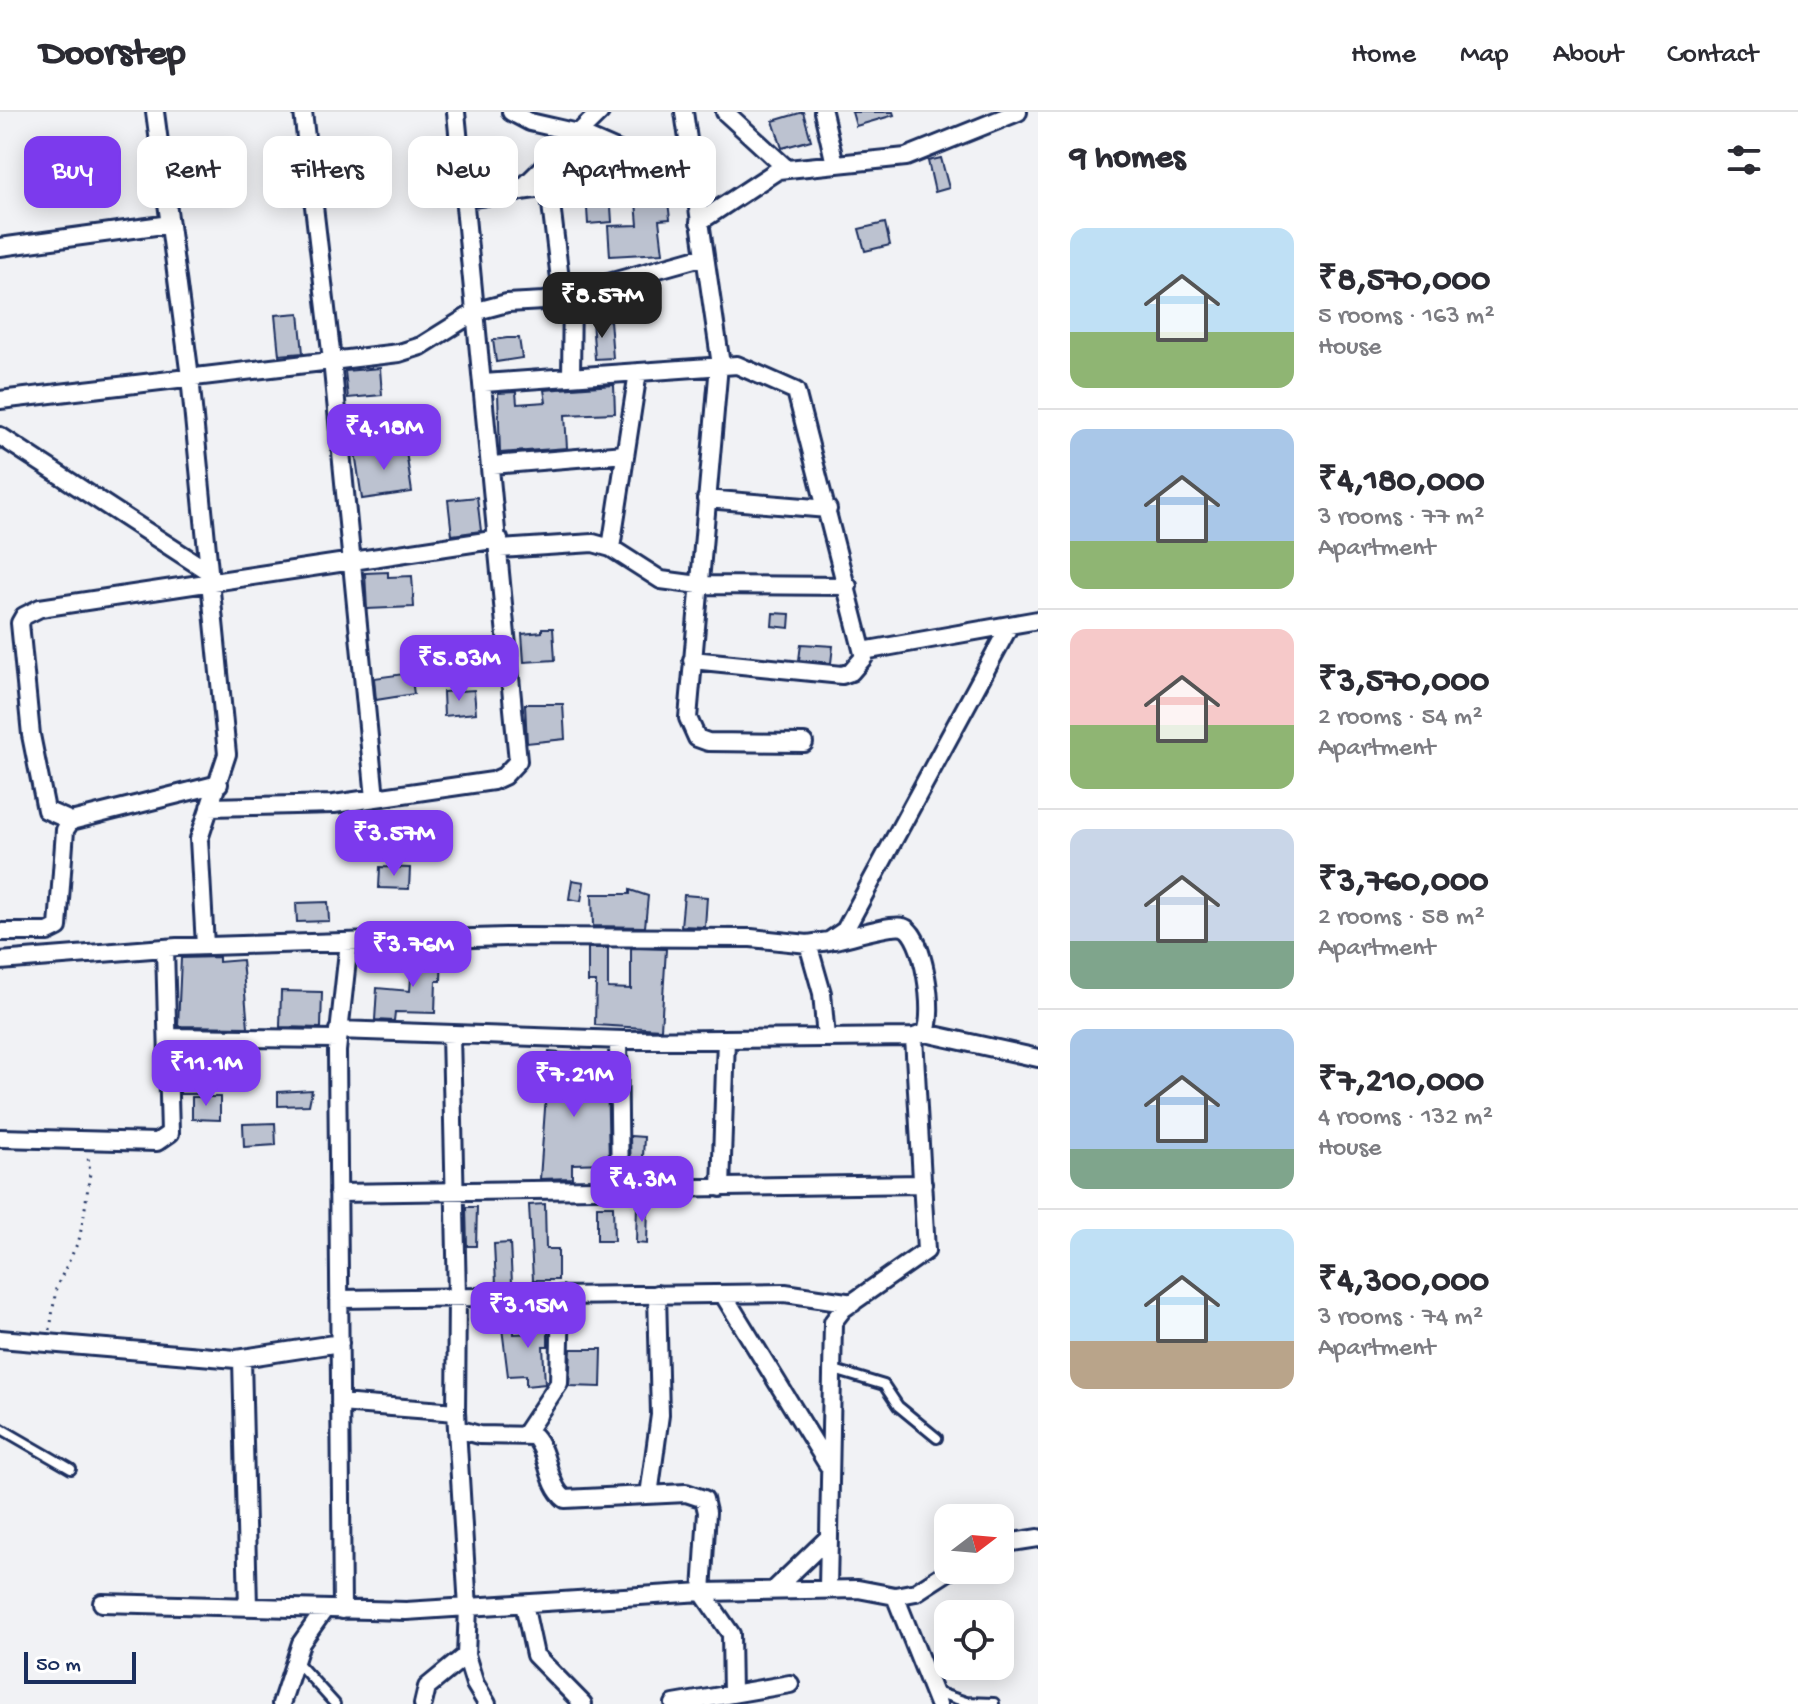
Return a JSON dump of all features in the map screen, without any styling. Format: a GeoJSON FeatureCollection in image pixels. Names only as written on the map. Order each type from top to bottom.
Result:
{"type":"FeatureCollection","features":[{"type":"Feature","properties":{"kind":"street"},"geometry":{"type":"LineString","coordinates":[[155,112],[190,377],[227,754],[198,848],[205,946]]}},
{"type":"Feature","properties":{"kind":"street"},"geometry":{"type":"LineString","coordinates":[[303,112],[332,360],[375,798]]}},
{"type":"Feature","properties":{"kind":"street"},"geometry":{"type":"LineString","coordinates":[[456,112],[458,136]]}},
{"type":"Feature","properties":{"kind":"street"},"geometry":{"type":"LineString","coordinates":[[511,112],[530,122],[585,136]]}},
{"type":"Feature","properties":{"kind":"street"},"geometry":{"type":"LineString","coordinates":[[518,191],[600,112]]}},
{"type":"Feature","properties":{"kind":"street"},"geometry":{"type":"LineString","coordinates":[[684,112],[687,136]]}},
{"type":"Feature","properties":{"kind":"street"},"geometry":{"type":"LineString","coordinates":[[725,112],[786,168]]}},
{"type":"Feature","properties":{"kind":"street"},"geometry":{"type":"LineString","coordinates":[[823,112],[835,164]]}},
{"type":"Feature","properties":{"kind":"street"},"geometry":{"type":"LineString","coordinates":[[699,222],[771,173],[786,168],[906,157],[1018,112]]}},
{"type":"Feature","properties":{"kind":"street"},"geometry":{"type":"LineString","coordinates":[[209,807],[328,804],[493,781],[512,770],[518,761],[500,544],[466,208]]}},
{"type":"Feature","properties":{"kind":"street"},"geometry":{"type":"LineString","coordinates":[[552,208],[567,295],[571,377]]}},
{"type":"Feature","properties":{"kind":"street"},"geometry":{"type":"LineString","coordinates":[[697,208],[720,365],[688,718],[697,738],[708,742],[804,743]]}},
{"type":"Feature","properties":{"kind":"street"},"geometry":{"type":"LineString","coordinates":[[0,247],[170,224]]}},
{"type":"Feature","properties":{"kind":"street"},"geometry":{"type":"LineString","coordinates":[[0,399],[411,349],[477,311],[507,303],[540,302],[705,256]]}},
{"type":"Feature","properties":{"kind":"street"},"geometry":{"type":"LineString","coordinates":[[484,383],[720,365],[748,367],[796,391],[848,586],[863,651],[860,664],[842,675],[692,660]]}},
{"type":"Feature","properties":{"kind":"street"},"geometry":{"type":"LineString","coordinates":[[611,548],[638,372]]}},
{"type":"Feature","properties":{"kind":"street"},"geometry":{"type":"LineString","coordinates":[[0,436],[210,577]]}},
{"type":"Feature","properties":{"kind":"street"},"geometry":{"type":"LineString","coordinates":[[492,465],[625,454]]}},
{"type":"Feature","properties":{"kind":"street"},"geometry":{"type":"LineString","coordinates":[[706,499],[828,509]]}},
{"type":"Feature","properties":{"kind":"street"},"geometry":{"type":"LineString","coordinates":[[219,784],[71,821],[46,810],[23,665],[20,623],[24,616],[40,608],[210,577],[500,544],[593,543],[611,548],[661,580],[699,585],[848,586]]}},
{"type":"Feature","properties":{"kind":"street"},"geometry":{"type":"LineString","coordinates":[[863,651],[1038,620]]}},
{"type":"Feature","properties":{"kind":"street"},"geometry":{"type":"LineString","coordinates":[[829,941],[845,930],[1010,625]]}},
{"type":"Feature","properties":{"kind":"street"},"geometry":{"type":"LineString","coordinates":[[0,932],[48,932],[58,927],[65,830],[71,821]]}},
{"type":"Feature","properties":{"kind":"street"},"geometry":{"type":"LineString","coordinates":[[0,961],[205,946],[564,937],[751,938],[808,944],[898,927],[909,930],[918,944],[927,984],[930,1019],[920,1035],[926,1251],[853,1303],[833,1322],[828,1589]]}},
{"type":"Feature","properties":{"kind":"street"},"geometry":{"type":"LineString","coordinates":[[281,1704],[301,1643],[334,1610],[340,1403],[338,1035],[349,942]]}},
{"type":"Feature","properties":{"kind":"street"},"geometry":{"type":"LineString","coordinates":[[808,944],[822,993],[826,1038]]}},
{"type":"Feature","properties":{"kind":"street"},"geometry":{"type":"LineString","coordinates":[[0,1138],[157,1142],[170,1133],[165,948]]}},
{"type":"Feature","properties":{"kind":"street"},"geometry":{"type":"LineString","coordinates":[[169,1037],[451,1034],[618,1040],[920,1035],[1038,1058]]}},
{"type":"Feature","properties":{"kind":"street"},"geometry":{"type":"LineString","coordinates":[[451,1034],[457,1420],[468,1608],[466,1655],[475,1684],[487,1704]]}},
{"type":"Feature","properties":{"kind":"street"},"geometry":{"type":"LineString","coordinates":[[721,1188],[726,1039]]}},
{"type":"Feature","properties":{"kind":"street"},"geometry":{"type":"LineString","coordinates":[[618,1040],[620,1189]]}},
{"type":"Feature","properties":{"kind":"street"},"geometry":{"type":"LineString","coordinates":[[338,1193],[923,1184]]}},
{"type":"Feature","properties":{"kind":"street"},"geometry":{"type":"LineString","coordinates":[[649,1495],[660,1415],[657,1294]]}},
{"type":"Feature","properties":{"kind":"street"},"geometry":{"type":"LineString","coordinates":[[723,1294],[828,1465]]}},
{"type":"Feature","properties":{"kind":"street"},"geometry":{"type":"LineString","coordinates":[[339,1299],[797,1294],[853,1303]]}},
{"type":"Feature","properties":{"kind":"street"},"geometry":{"type":"LineString","coordinates":[[525,1434],[559,1383],[561,1295]]}},
{"type":"Feature","properties":{"kind":"street"},"geometry":{"type":"LineString","coordinates":[[0,1339],[242,1359],[340,1343]]}},
{"type":"Feature","properties":{"kind":"street"},"geometry":{"type":"LineString","coordinates":[[242,1359],[248,1607]]}},
{"type":"Feature","properties":{"kind":"street"},"geometry":{"type":"LineString","coordinates":[[340,1403],[457,1420],[485,1436],[525,1434],[538,1440],[555,1488],[565,1499],[693,1493],[704,1499],[707,1512],[702,1592],[731,1634],[732,1694]]}},
{"type":"Feature","properties":{"kind":"street"},"geometry":{"type":"LineString","coordinates":[[1014,1542],[1038,1538]]}},
{"type":"Feature","properties":{"kind":"street"},"geometry":{"type":"LineString","coordinates":[[774,1590],[827,1539]]}},
{"type":"Feature","properties":{"kind":"street"},"geometry":{"type":"LineString","coordinates":[[102,1603],[334,1610],[468,1608],[702,1592],[828,1589],[874,1590],[895,1596],[916,1592],[934,1580]]}},
{"type":"Feature","properties":{"kind":"street"},"geometry":{"type":"LineString","coordinates":[[895,1596],[934,1697]]}},
{"type":"Feature","properties":{"kind":"street"},"geometry":{"type":"LineString","coordinates":[[524,1604],[529,1641],[535,1655],[583,1704]]}},
{"type":"Feature","properties":{"kind":"street"},"geometry":{"type":"LineString","coordinates":[[423,1704],[427,1687],[466,1655]]}},
{"type":"Feature","properties":{"kind":"street"},"geometry":{"type":"LineString","coordinates":[[684,1703],[790,1684]]}},
{"type":"Feature","properties":{"kind":"lane"},"geometry":{"type":"LineString","coordinates":[[830,1369],[884,1385],[905,1413],[937,1438]]}},
{"type":"Feature","properties":{"kind":"lane"},"geometry":{"type":"LineString","coordinates":[[0,1428],[71,1469]]}},
{"type":"Feature","properties":{"kind":"lane"},"geometry":{"type":"LineString","coordinates":[[295,1660],[335,1704]]}},
{"type":"Feature","properties":{"kind":"lane"},"geometry":{"type":"LineString","coordinates":[[934,1697],[994,1703]]}},
{"type":"Feature","properties":{"kind":"path"},"geometry":{"type":"LineString","coordinates":[[49,1342],[56,1288],[79,1240],[84,1215],[90,1173],[83,1142]]}},
{"type":"Feature","properties":{"kind":"building"},"geometry":{"type":"Polygon","coordinates":[[[803,112],[811,140],[782,148],[773,121],[803,112]]]}},
{"type":"Feature","properties":{"kind":"building"},"geometry":{"type":"Polygon","coordinates":[[[852,112],[893,112],[894,115],[856,126],[852,112]]]}},
{"type":"Feature","properties":{"kind":"building"},"geometry":{"type":"Polygon","coordinates":[[[941,158],[949,188],[935,192],[928,161],[941,158]]]}},
{"type":"Feature","properties":{"kind":"building"},"geometry":{"type":"Polygon","coordinates":[[[587,208],[611,208],[612,222],[588,224],[587,208]]]}},
{"type":"Feature","properties":{"kind":"building"},"geometry":{"type":"Polygon","coordinates":[[[637,208],[669,208],[670,219],[659,220],[663,253],[610,256],[608,226],[638,225],[637,208]]]}},
{"type":"Feature","properties":{"kind":"building"},"geometry":{"type":"Polygon","coordinates":[[[885,223],[890,245],[865,251],[859,229],[885,223]]]}},
{"type":"Feature","properties":{"kind":"building"},"geometry":{"type":"Polygon","coordinates":[[[299,313],[303,353],[279,355],[275,315],[299,313]]]}},
{"type":"Feature","properties":{"kind":"building"},"geometry":{"type":"Polygon","coordinates":[[[610,320],[613,358],[595,359],[592,321],[610,320]]]}},
{"type":"Feature","properties":{"kind":"building"},"geometry":{"type":"Polygon","coordinates":[[[519,338],[522,358],[496,362],[493,340],[519,338]]]}},
{"type":"Feature","properties":{"kind":"building"},"geometry":{"type":"Polygon","coordinates":[[[380,368],[382,395],[348,398],[345,371],[380,368]]]}},
{"type":"Feature","properties":{"kind":"building"},"geometry":{"type":"Polygon","coordinates":[[[614,385],[615,413],[565,415],[567,448],[500,453],[498,393],[516,392],[517,404],[546,402],[544,390],[614,385]]]}},
{"type":"Feature","properties":{"kind":"building"},"geometry":{"type":"Polygon","coordinates":[[[405,445],[412,492],[362,499],[355,452],[405,445]]]}},
{"type":"Feature","properties":{"kind":"building"},"geometry":{"type":"Polygon","coordinates":[[[477,497],[481,531],[452,535],[448,500],[477,497]]]}},
{"type":"Feature","properties":{"kind":"building"},"geometry":{"type":"Polygon","coordinates":[[[388,572],[388,577],[412,576],[414,607],[367,609],[365,573],[388,572]]]}},
{"type":"Feature","properties":{"kind":"building"},"geometry":{"type":"Polygon","coordinates":[[[773,613],[790,614],[789,628],[772,626],[773,613]]]}},
{"type":"Feature","properties":{"kind":"building"},"geometry":{"type":"Polygon","coordinates":[[[542,628],[553,628],[555,660],[524,662],[522,634],[542,632],[542,628]]]}},
{"type":"Feature","properties":{"kind":"building"},"geometry":{"type":"Polygon","coordinates":[[[801,644],[833,646],[831,663],[799,660],[801,644]]]}},
{"type":"Feature","properties":{"kind":"building"},"geometry":{"type":"Polygon","coordinates":[[[411,673],[414,694],[376,700],[374,678],[411,673]]]}},
{"type":"Feature","properties":{"kind":"building"},"geometry":{"type":"Polygon","coordinates":[[[474,690],[476,713],[444,716],[443,692],[474,690]]]}},
{"type":"Feature","properties":{"kind":"building"},"geometry":{"type":"Polygon","coordinates":[[[525,704],[563,704],[565,739],[527,743],[525,704]]]}},
{"type":"Feature","properties":{"kind":"building"},"geometry":{"type":"Polygon","coordinates":[[[380,867],[410,868],[409,889],[379,888],[380,867]]]}},
{"type":"Feature","properties":{"kind":"building"},"geometry":{"type":"Polygon","coordinates":[[[572,880],[584,882],[581,901],[569,899],[572,880]]]}},
{"type":"Feature","properties":{"kind":"building"},"geometry":{"type":"Polygon","coordinates":[[[630,890],[648,896],[645,927],[593,926],[592,894],[630,894],[630,890]]]}},
{"type":"Feature","properties":{"kind":"building"},"geometry":{"type":"Polygon","coordinates":[[[684,895],[707,897],[705,927],[681,926],[684,895]]]}},
{"type":"Feature","properties":{"kind":"building"},"geometry":{"type":"Polygon","coordinates":[[[328,902],[329,921],[297,922],[296,903],[328,902]]]}},
{"type":"Feature","properties":{"kind":"building"},"geometry":{"type":"Polygon","coordinates":[[[588,948],[608,948],[608,988],[631,989],[631,948],[666,949],[661,1029],[595,1025],[596,982],[588,982],[588,948]]]}},
{"type":"Feature","properties":{"kind":"building"},"geometry":{"type":"Polygon","coordinates":[[[413,951],[442,951],[441,981],[436,981],[435,1013],[395,1012],[394,1021],[375,1020],[377,988],[410,991],[413,951]]]}},
{"type":"Feature","properties":{"kind":"building"},"geometry":{"type":"Polygon","coordinates":[[[219,957],[219,962],[242,960],[248,1027],[178,1026],[181,958],[219,957]]]}},
{"type":"Feature","properties":{"kind":"building"},"geometry":{"type":"Polygon","coordinates":[[[281,991],[322,992],[321,1028],[280,1027],[281,991]]]}},
{"type":"Feature","properties":{"kind":"building"},"geometry":{"type":"Polygon","coordinates":[[[179,1048],[200,1051],[200,1094],[180,1094],[179,1048]]]}},
{"type":"Feature","properties":{"kind":"building"},"geometry":{"type":"Polygon","coordinates":[[[549,1052],[573,1054],[572,1072],[607,1073],[609,1163],[572,1164],[572,1178],[540,1179],[549,1052]]]}},
{"type":"Feature","properties":{"kind":"building"},"geometry":{"type":"Polygon","coordinates":[[[312,1090],[309,1105],[278,1106],[278,1092],[312,1090]]]}},
{"type":"Feature","properties":{"kind":"building"},"geometry":{"type":"Polygon","coordinates":[[[192,1097],[220,1097],[220,1120],[192,1119],[192,1097]]]}},
{"type":"Feature","properties":{"kind":"building"},"geometry":{"type":"Polygon","coordinates":[[[275,1123],[276,1145],[244,1147],[243,1124],[275,1123]]]}},
{"type":"Feature","properties":{"kind":"building"},"geometry":{"type":"Polygon","coordinates":[[[630,1136],[644,1137],[642,1177],[631,1178],[630,1136]]]}},
{"type":"Feature","properties":{"kind":"building"},"geometry":{"type":"Polygon","coordinates":[[[545,1204],[546,1249],[558,1249],[558,1280],[533,1280],[529,1205],[545,1204]]]}},
{"type":"Feature","properties":{"kind":"building"},"geometry":{"type":"Polygon","coordinates":[[[637,1204],[648,1204],[647,1244],[636,1243],[637,1204]]]}},
{"type":"Feature","properties":{"kind":"building"},"geometry":{"type":"Polygon","coordinates":[[[597,1206],[613,1206],[614,1241],[597,1241],[597,1206]]]}},
{"type":"Feature","properties":{"kind":"building"},"geometry":{"type":"Polygon","coordinates":[[[466,1207],[477,1207],[476,1246],[467,1246],[466,1207]]]}},
{"type":"Feature","properties":{"kind":"building"},"geometry":{"type":"Polygon","coordinates":[[[510,1243],[512,1283],[496,1284],[494,1244],[510,1243]]]}},
{"type":"Feature","properties":{"kind":"building"},"geometry":{"type":"Polygon","coordinates":[[[534,1308],[548,1308],[548,1346],[543,1346],[545,1384],[526,1386],[526,1375],[508,1376],[502,1328],[514,1328],[514,1334],[534,1333],[534,1308]]]}},
{"type":"Feature","properties":{"kind":"building"},"geometry":{"type":"Polygon","coordinates":[[[571,1349],[602,1349],[601,1387],[569,1386],[571,1349]]]}}]}
